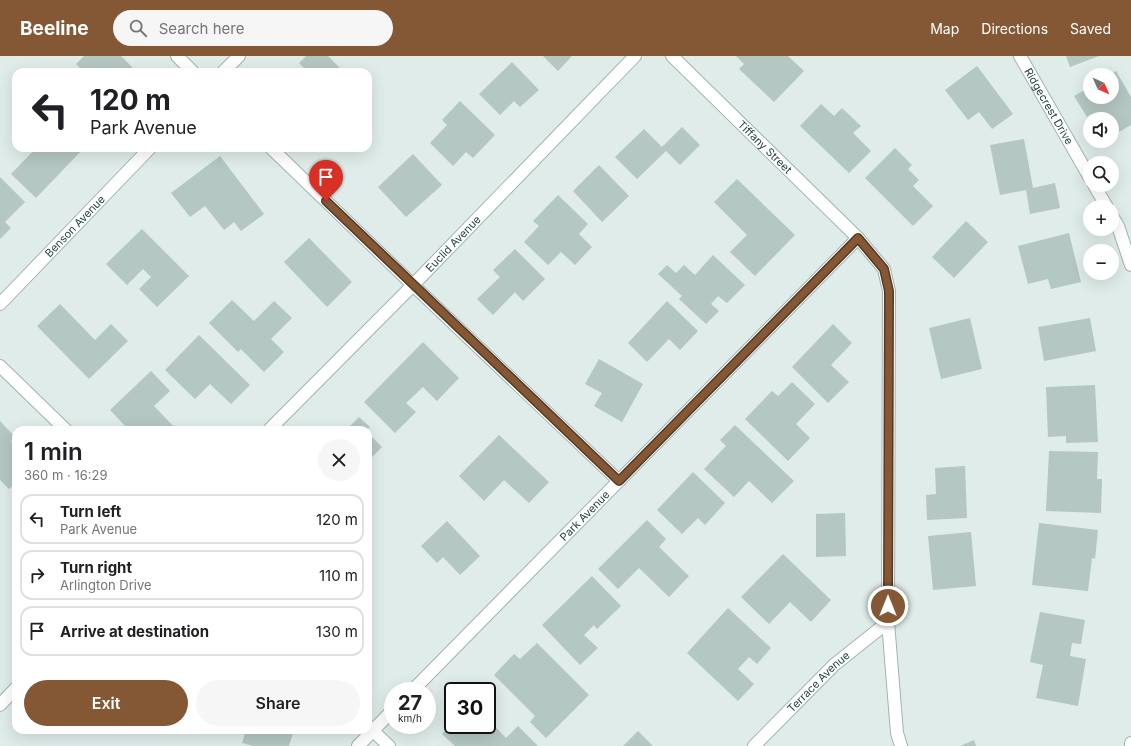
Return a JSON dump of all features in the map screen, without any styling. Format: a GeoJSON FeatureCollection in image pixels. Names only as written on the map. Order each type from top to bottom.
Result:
{"type":"FeatureCollection","features":[{"type":"Feature","properties":{"kind":"street"},"geometry":{"type":"LineString","coordinates":[[177,56],[189,68]]}},
{"type":"Feature","properties":{"kind":"street"},"geometry":{"type":"LineString","coordinates":[[227,68],[239,56]]}},
{"type":"Feature","properties":{"kind":"street","name":"Euclid Avenue"},"geometry":{"type":"LineString","coordinates":[[273,426],[413,285],[635,56]]}},
{"type":"Feature","properties":{"kind":"street","name":"Tiffany Street"},"geometry":{"type":"LineString","coordinates":[[672,56],[858,238],[884,269],[889,291],[888,622],[898,733],[901,746]]}},
{"type":"Feature","properties":{"kind":"street","name":"Ridgecrest Drive"},"geometry":{"type":"LineString","coordinates":[[1020,56],[1083,166]]}},
{"type":"Feature","properties":{"kind":"street","name":"Benson Avenue"},"geometry":{"type":"LineString","coordinates":[[0,304],[146,152]]}},
{"type":"Feature","properties":{"kind":"street"},"geometry":{"type":"LineString","coordinates":[[275,152],[619,481]]}},
{"type":"Feature","properties":{"kind":"street"},"geometry":{"type":"LineString","coordinates":[[1119,229],[1131,265]]}},
{"type":"Feature","properties":{"kind":"street","name":"Park Avenue"},"geometry":{"type":"LineString","coordinates":[[421,682],[858,238]]}},
{"type":"Feature","properties":{"kind":"street"},"geometry":{"type":"LineString","coordinates":[[0,366],[62,426]]}},
{"type":"Feature","properties":{"kind":"street","name":"Terrace Avenue"},"geometry":{"type":"LineString","coordinates":[[754,746],[834,665],[888,622]]}},
{"type":"Feature","properties":{"kind":"street"},"geometry":{"type":"LineString","coordinates":[[0,705],[12,692]]}},
{"type":"Feature","properties":{"kind":"street"},"geometry":{"type":"LineString","coordinates":[[372,727],[384,717]]}},
{"type":"Feature","properties":{"kind":"street"},"geometry":{"type":"LineString","coordinates":[[372,729],[389,746]]}},
{"type":"Feature","properties":{"kind":"street"},"geometry":{"type":"LineString","coordinates":[[358,746],[367,734]]}},
{"type":"Feature","properties":{"kind":"building"},"geometry":{"type":"Polygon","coordinates":[[[84,56],[121,56],[133,68],[80,68],[76,64],[84,56]]]}},
{"type":"Feature","properties":{"kind":"building"},"geometry":{"type":"Polygon","coordinates":[[[306,56],[328,56],[340,68],[304,68],[299,63],[306,56]]]}},
{"type":"Feature","properties":{"kind":"building"},"geometry":{"type":"Polygon","coordinates":[[[543,56],[572,56],[558,71],[543,56]]]}},
{"type":"Feature","properties":{"kind":"building"},"geometry":{"type":"Polygon","coordinates":[[[736,56],[788,56],[804,71],[774,102],[739,69],[744,64],[736,56]]]}},
{"type":"Feature","properties":{"kind":"building"},"geometry":{"type":"Polygon","coordinates":[[[1066,56],[1099,56],[1070,67],[1066,56]]]}},
{"type":"Feature","properties":{"kind":"building"},"geometry":{"type":"Polygon","coordinates":[[[512,62],[539,90],[520,107],[514,101],[500,115],[479,94],[512,62]]]}},
{"type":"Feature","properties":{"kind":"building"},"geometry":{"type":"Polygon","coordinates":[[[977,66],[1013,114],[992,129],[979,112],[968,120],[945,90],[977,66]]]}},
{"type":"Feature","properties":{"kind":"building"},"geometry":{"type":"Polygon","coordinates":[[[1119,76],[1131,97],[1131,125],[1119,132],[1119,112],[1084,112],[1074,96],[1083,91],[1083,104],[1119,104],[1119,76]]]}},
{"type":"Feature","properties":{"kind":"building"},"geometry":{"type":"Polygon","coordinates":[[[460,101],[495,135],[473,158],[466,152],[453,166],[430,143],[447,125],[442,120],[460,101]]]}},
{"type":"Feature","properties":{"kind":"building"},"geometry":{"type":"Polygon","coordinates":[[[821,104],[834,116],[842,108],[861,126],[853,133],[871,151],[849,173],[800,126],[821,104]]]}},
{"type":"Feature","properties":{"kind":"building"},"geometry":{"type":"Polygon","coordinates":[[[682,127],[700,145],[680,165],[666,151],[637,179],[615,157],[644,129],[662,147],[682,127]]]}},
{"type":"Feature","properties":{"kind":"building"},"geometry":{"type":"Polygon","coordinates":[[[1024,139],[1033,188],[1055,183],[1060,208],[1030,214],[1026,190],[1000,195],[990,145],[1024,139]]]}},
{"type":"Feature","properties":{"kind":"building"},"geometry":{"type":"Polygon","coordinates":[[[895,148],[912,165],[908,169],[919,180],[913,186],[933,206],[913,226],[865,178],[895,148]]]}},
{"type":"Feature","properties":{"kind":"building"},"geometry":{"type":"Polygon","coordinates":[[[32,152],[80,152],[36,198],[11,174],[32,152]]]}},
{"type":"Feature","properties":{"kind":"building"},"geometry":{"type":"Polygon","coordinates":[[[413,154],[442,185],[406,217],[378,187],[413,154]]]}},
{"type":"Feature","properties":{"kind":"building"},"geometry":{"type":"Polygon","coordinates":[[[220,156],[264,214],[241,231],[234,222],[224,230],[205,206],[190,217],[171,193],[220,156]]]}},
{"type":"Feature","properties":{"kind":"building"},"geometry":{"type":"Polygon","coordinates":[[[599,165],[629,196],[602,222],[573,191],[599,165]]]}},
{"type":"Feature","properties":{"kind":"building"},"geometry":{"type":"Polygon","coordinates":[[[0,177],[25,202],[5,222],[11,228],[0,239],[0,177]]]}},
{"type":"Feature","properties":{"kind":"building"},"geometry":{"type":"Polygon","coordinates":[[[737,179],[795,235],[755,276],[730,252],[747,235],[714,202],[737,179]]]}},
{"type":"Feature","properties":{"kind":"building"},"geometry":{"type":"Polygon","coordinates":[[[558,195],[588,224],[579,234],[592,247],[575,265],[561,252],[548,265],[524,242],[539,226],[533,221],[558,195]]]}},
{"type":"Feature","properties":{"kind":"building"},"geometry":{"type":"Polygon","coordinates":[[[966,221],[988,242],[954,278],[932,257],[966,221]]]}},
{"type":"Feature","properties":{"kind":"building"},"geometry":{"type":"Polygon","coordinates":[[[142,229],[189,276],[157,307],[139,289],[151,277],[143,269],[127,285],[106,264],[142,229]]]}},
{"type":"Feature","properties":{"kind":"building"},"geometry":{"type":"Polygon","coordinates":[[[1069,233],[1081,282],[1051,289],[1048,279],[1028,284],[1018,246],[1069,233]]]}},
{"type":"Feature","properties":{"kind":"building"},"geometry":{"type":"Polygon","coordinates":[[[309,238],[352,282],[327,307],[284,262],[309,238]]]}},
{"type":"Feature","properties":{"kind":"building"},"geometry":{"type":"Polygon","coordinates":[[[515,249],[545,279],[523,301],[515,292],[493,315],[477,299],[500,277],[493,270],[515,249]]]}},
{"type":"Feature","properties":{"kind":"building"},"geometry":{"type":"Polygon","coordinates":[[[713,255],[745,285],[727,303],[718,296],[711,304],[719,311],[706,324],[679,299],[682,296],[658,274],[667,265],[676,273],[684,265],[695,275],[713,255]]]}},
{"type":"Feature","properties":{"kind":"building"},"geometry":{"type":"Polygon","coordinates":[[[232,300],[254,321],[274,301],[292,318],[271,339],[284,352],[264,372],[241,349],[238,352],[209,323],[232,300]]]}},
{"type":"Feature","properties":{"kind":"building"},"geometry":{"type":"Polygon","coordinates":[[[667,301],[698,331],[680,350],[669,339],[647,362],[628,343],[667,301]]]}},
{"type":"Feature","properties":{"kind":"building"},"geometry":{"type":"Polygon","coordinates":[[[60,304],[95,340],[111,324],[128,341],[89,379],[37,326],[60,304]]]}},
{"type":"Feature","properties":{"kind":"building"},"geometry":{"type":"Polygon","coordinates":[[[970,318],[982,369],[941,379],[929,328],[970,318]]]}},
{"type":"Feature","properties":{"kind":"building"},"geometry":{"type":"Polygon","coordinates":[[[1090,318],[1096,351],[1044,361],[1038,327],[1090,318]]]}},
{"type":"Feature","properties":{"kind":"building"},"geometry":{"type":"Polygon","coordinates":[[[833,324],[852,343],[831,365],[849,382],[828,403],[792,367],[833,324]]]}},
{"type":"Feature","properties":{"kind":"building"},"geometry":{"type":"Polygon","coordinates":[[[199,335],[250,385],[231,404],[210,384],[195,399],[165,370],[199,335]]]}},
{"type":"Feature","properties":{"kind":"building"},"geometry":{"type":"Polygon","coordinates":[[[423,342],[459,378],[437,401],[423,387],[406,403],[416,412],[395,433],[364,402],[423,342]]]}},
{"type":"Feature","properties":{"kind":"building"},"geometry":{"type":"Polygon","coordinates":[[[599,359],[643,384],[622,422],[594,406],[602,393],[585,384],[599,359]]]}},
{"type":"Feature","properties":{"kind":"building"},"geometry":{"type":"Polygon","coordinates":[[[151,371],[170,391],[154,406],[173,426],[125,426],[110,410],[151,371]]]}},
{"type":"Feature","properties":{"kind":"building"},"geometry":{"type":"Polygon","coordinates":[[[792,382],[815,404],[796,424],[810,438],[788,461],[745,419],[772,391],[778,396],[792,382]]]}},
{"type":"Feature","properties":{"kind":"building"},"geometry":{"type":"Polygon","coordinates":[[[1095,385],[1098,442],[1066,443],[1066,436],[1048,437],[1046,387],[1095,385]]]}},
{"type":"Feature","properties":{"kind":"building"},"geometry":{"type":"Polygon","coordinates":[[[359,417],[369,426],[350,426],[359,417]]]}},
{"type":"Feature","properties":{"kind":"building"},"geometry":{"type":"Polygon","coordinates":[[[0,421],[12,434],[12,486],[9,489],[0,480],[0,421]]]}},
{"type":"Feature","properties":{"kind":"building"},"geometry":{"type":"Polygon","coordinates":[[[735,425],[794,481],[772,503],[749,481],[734,497],[704,469],[726,446],[720,440],[735,425]]]}},
{"type":"Feature","properties":{"kind":"building"},"geometry":{"type":"Polygon","coordinates":[[[499,435],[549,482],[529,503],[504,480],[484,501],[459,476],[499,435]]]}},
{"type":"Feature","properties":{"kind":"building"},"geometry":{"type":"Polygon","coordinates":[[[372,437],[382,447],[372,457],[372,437]]]}},
{"type":"Feature","properties":{"kind":"building"},"geometry":{"type":"Polygon","coordinates":[[[1049,451],[1098,452],[1097,479],[1102,479],[1101,513],[1046,511],[1049,451]]]}},
{"type":"Feature","properties":{"kind":"building"},"geometry":{"type":"Polygon","coordinates":[[[965,466],[967,518],[927,520],[926,495],[936,494],[935,468],[965,466]]]}},
{"type":"Feature","properties":{"kind":"building"},"geometry":{"type":"Polygon","coordinates":[[[693,472],[725,503],[705,525],[698,518],[682,534],[657,510],[693,472]]]}},
{"type":"Feature","properties":{"kind":"building"},"geometry":{"type":"Polygon","coordinates":[[[845,513],[846,556],[816,557],[816,514],[845,513]]]}},
{"type":"Feature","properties":{"kind":"building"},"geometry":{"type":"Polygon","coordinates":[[[647,520],[666,539],[659,547],[689,576],[669,597],[639,568],[618,589],[598,569],[647,520]]]}},
{"type":"Feature","properties":{"kind":"building"},"geometry":{"type":"Polygon","coordinates":[[[447,521],[480,556],[460,575],[443,557],[437,563],[421,546],[447,521]]]}},
{"type":"Feature","properties":{"kind":"building"},"geometry":{"type":"Polygon","coordinates":[[[1039,523],[1098,530],[1095,559],[1092,558],[1088,591],[1032,585],[1039,523]]]}},
{"type":"Feature","properties":{"kind":"building"},"geometry":{"type":"Polygon","coordinates":[[[971,532],[976,586],[933,590],[928,536],[971,532]]]}},
{"type":"Feature","properties":{"kind":"building"},"geometry":{"type":"Polygon","coordinates":[[[783,554],[831,600],[811,622],[790,602],[769,624],[741,597],[783,554]]]}},
{"type":"Feature","properties":{"kind":"building"},"geometry":{"type":"Polygon","coordinates":[[[592,576],[621,606],[597,629],[594,625],[584,635],[598,648],[580,665],[542,625],[592,576]]]}},
{"type":"Feature","properties":{"kind":"building"},"geometry":{"type":"Polygon","coordinates":[[[728,608],[771,648],[757,664],[749,657],[738,669],[754,684],[738,701],[687,653],[728,608]]]}},
{"type":"Feature","properties":{"kind":"building"},"geometry":{"type":"Polygon","coordinates":[[[1040,612],[1085,620],[1081,644],[1072,643],[1070,656],[1086,659],[1078,706],[1036,698],[1043,665],[1030,662],[1040,612]]]}},
{"type":"Feature","properties":{"kind":"building"},"geometry":{"type":"Polygon","coordinates":[[[537,643],[589,695],[546,738],[530,722],[535,716],[494,675],[514,654],[520,659],[537,643]]]}},
{"type":"Feature","properties":{"kind":"building"},"geometry":{"type":"Polygon","coordinates":[[[518,726],[538,746],[455,746],[442,734],[444,732],[444,734],[496,734],[496,727],[506,738],[518,726]]]}},
{"type":"Feature","properties":{"kind":"building"},"geometry":{"type":"Polygon","coordinates":[[[638,731],[653,746],[623,746],[638,731]]]}},
{"type":"Feature","properties":{"kind":"building"},"geometry":{"type":"Polygon","coordinates":[[[245,734],[293,734],[289,746],[253,746],[242,743],[245,734]]]}},
{"type":"Feature","properties":{"kind":"building"},"geometry":{"type":"Polygon","coordinates":[[[974,740],[976,746],[960,746],[974,740]]]}},
{"type":"Feature","properties":{"kind":"route"},"geometry":{"type":"LineString","coordinates":[[326,201],[619,481],[858,238],[884,269],[889,291],[888,606]]}}]}
